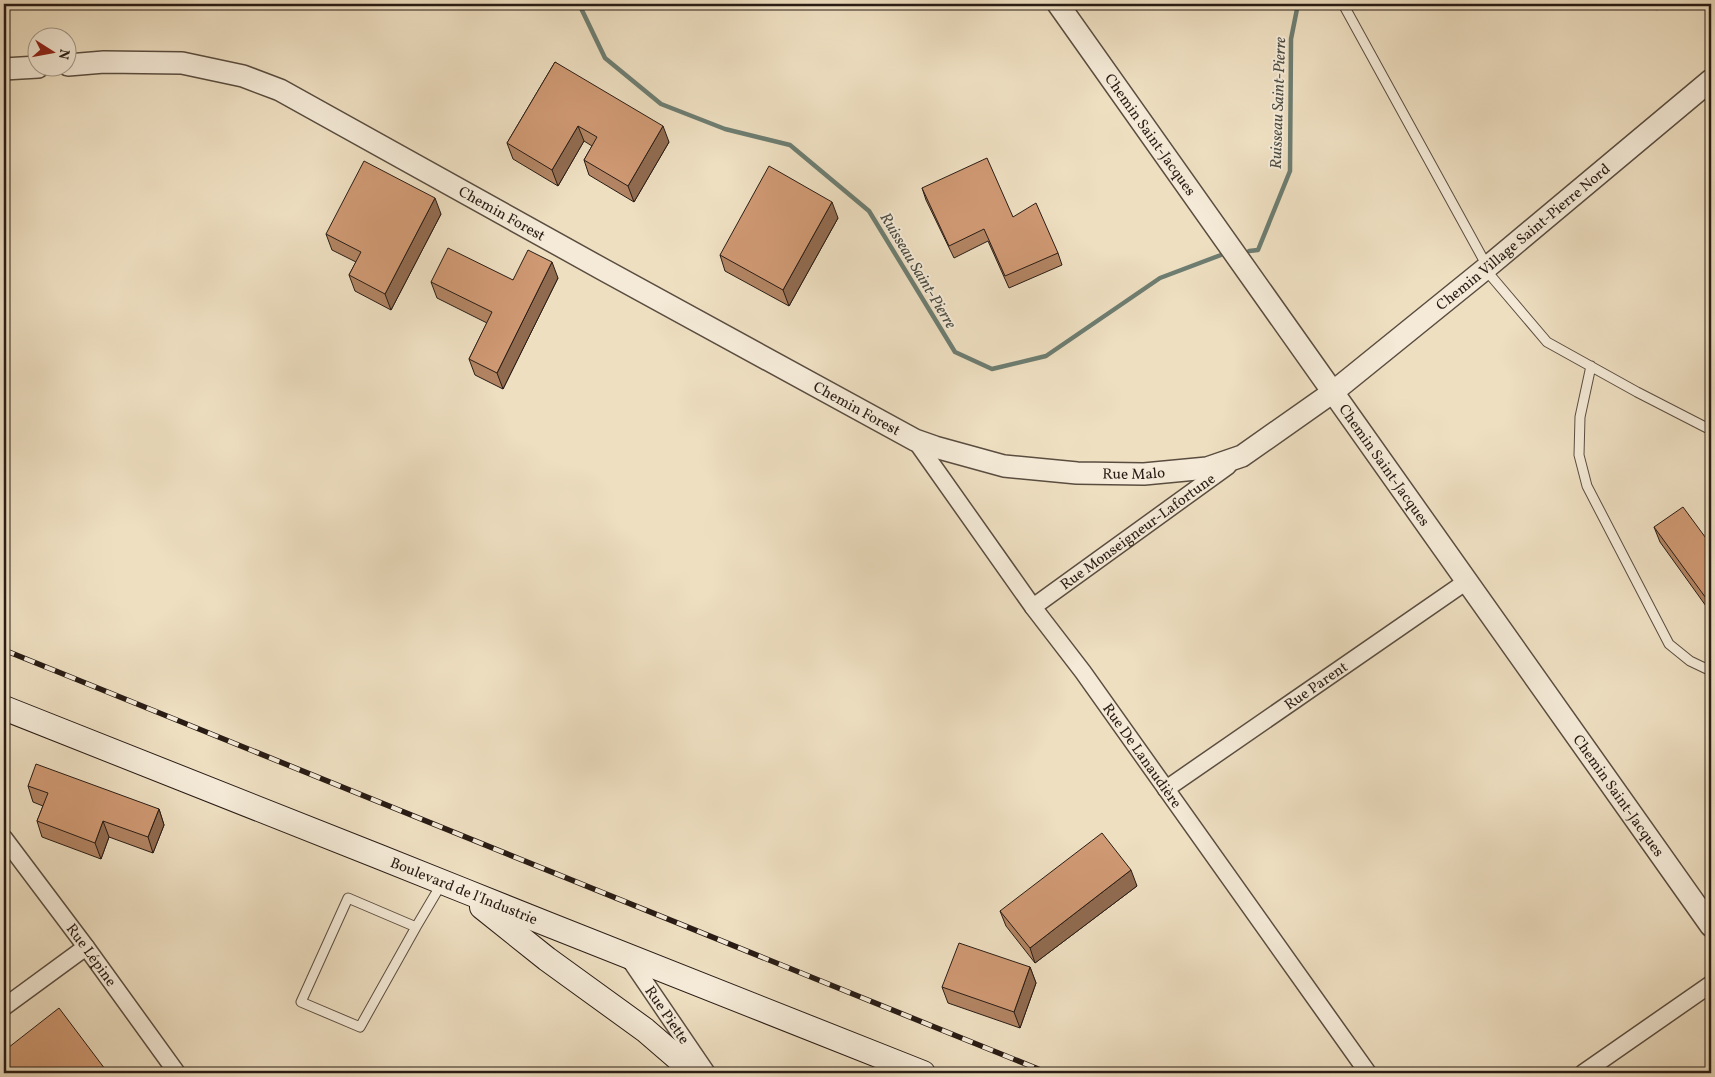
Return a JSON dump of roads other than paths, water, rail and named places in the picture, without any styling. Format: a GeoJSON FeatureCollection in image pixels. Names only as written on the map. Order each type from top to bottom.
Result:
{"type":"FeatureCollection","features":[{"type":"Feature","properties":{"kind":"main road","name":"Boulevard de l'Industrie"},"geometry":{"type":"LineString","coordinates":[[4,708],[628,958],[924,1073]]}},
{"type":"Feature","properties":{"kind":"main road"},"geometry":{"type":"LineString","coordinates":[[452,886],[645,1030],[695,1073]]}},
{"type":"Feature","properties":{"kind":"street","name":"Chemin Saint-Jacques"},"geometry":{"type":"LineString","coordinates":[[1058,4],[1711,926]]}},
{"type":"Feature","properties":{"kind":"street","name":"Chemin Forest"},"geometry":{"type":"LineString","coordinates":[[78,64],[104,62],[182,63],[243,76],[280,90],[588,262],[915,440]]}},
{"type":"Feature","properties":{"kind":"street"},"geometry":{"type":"LineString","coordinates":[[4,69],[28,68]]}},
{"type":"Feature","properties":{"kind":"street","name":"Chemin Village Saint-Pierre Nord"},"geometry":{"type":"LineString","coordinates":[[1333,392],[1486,268],[1711,80]]}},
{"type":"Feature","properties":{"kind":"street","name":"Rue Malo"},"geometry":{"type":"LineString","coordinates":[[915,440],[1004,466],[1077,472],[1144,474],[1207,468],[1242,456],[1333,392]]}},
{"type":"Feature","properties":{"kind":"street","name":"Rue De Lanaudière"},"geometry":{"type":"LineString","coordinates":[[915,440],[1033,607],[1086,676],[1368,1073]]}},
{"type":"Feature","properties":{"kind":"street","name":"Rue Monseigneur-Lafortune"},"geometry":{"type":"LineString","coordinates":[[1033,607],[1242,456]]}},
{"type":"Feature","properties":{"kind":"street","name":"Rue Parent"},"geometry":{"type":"LineString","coordinates":[[1166,789],[1467,581]]}},
{"type":"Feature","properties":{"kind":"street","name":"Rue Lépine"},"geometry":{"type":"LineString","coordinates":[[4,838],[177,1073]]}},
{"type":"Feature","properties":{"kind":"street"},"geometry":{"type":"LineString","coordinates":[[4,1007],[86,947]]}},
{"type":"Feature","properties":{"kind":"street","name":"Rue Piette"},"geometry":{"type":"LineString","coordinates":[[628,958],[707,1073]]}},
{"type":"Feature","properties":{"kind":"street"},"geometry":{"type":"LineString","coordinates":[[1583,1073],[1711,984]]}},
{"type":"Feature","properties":{"kind":"lane"},"geometry":{"type":"LineString","coordinates":[[1343,4],[1486,268],[1547,342],[1711,430]]}},
{"type":"Feature","properties":{"kind":"lane"},"geometry":{"type":"LineString","coordinates":[[1591,366],[1580,417],[1580,455],[1587,486],[1669,644],[1690,661],[1711,671]]}},
{"type":"Feature","properties":{"kind":"lane"},"geometry":{"type":"LineString","coordinates":[[416,927],[348,898],[301,1002],[360,1027],[416,927],[452,886]]}},
{"type":"Feature","properties":{"kind":"waterway","name":"Ruisseau Saint-Pierre"},"geometry":{"type":"LineString","coordinates":[[579,4],[605,58],[661,104],[725,129],[790,145],[869,211],[955,352],[992,369],[1046,356],[1160,278],[1221,255]]}},
{"type":"Feature","properties":{"kind":"waterway","name":"Ruisseau Saint-Pierre"},"geometry":{"type":"LineString","coordinates":[[1249,251],[1258,250],[1290,171],[1291,39],[1298,4]]}},
{"type":"Feature","properties":{"kind":"waterway","name":"Ruisseau Saint-Pierre"},"geometry":{"type":"LineString","coordinates":[[1621,4],[1657,8],[1666,4]]}},
{"type":"Feature","properties":{"kind":"railway"},"geometry":{"type":"LineString","coordinates":[[4,650],[1048,1073]]}}]}
